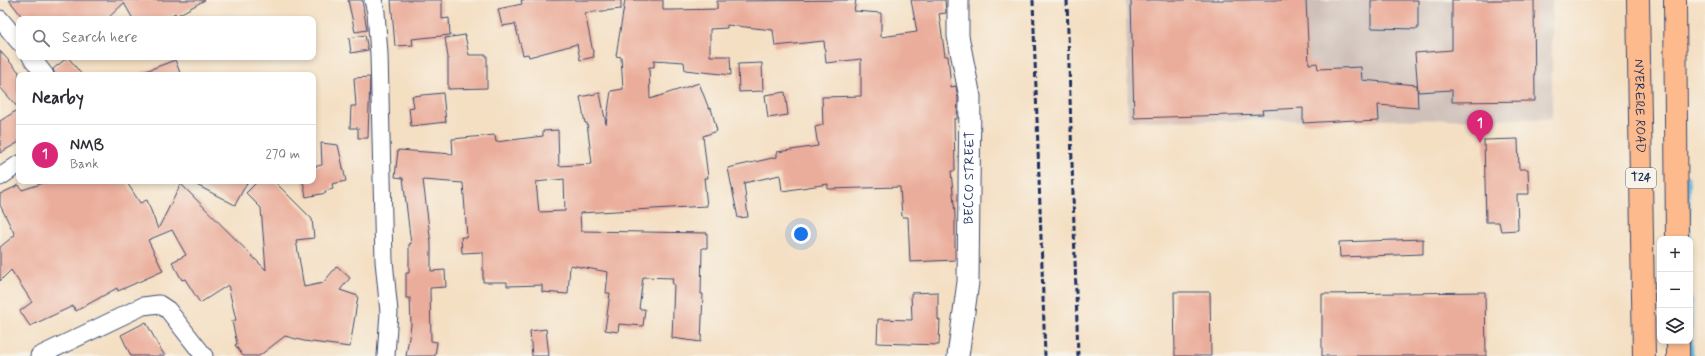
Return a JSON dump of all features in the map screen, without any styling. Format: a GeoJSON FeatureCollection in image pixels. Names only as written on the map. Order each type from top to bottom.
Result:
{"type":"FeatureCollection","features":[{"type":"Feature","properties":{"kind":"highway","name":"NYERERE ROAD"},"geometry":{"type":"LineString","coordinates":[[1638,0],[1644,356]]}},
{"type":"Feature","properties":{"kind":"highway"},"geometry":{"type":"LineString","coordinates":[[1675,0],[1677,236]]}},
{"type":"Feature","properties":{"kind":"highway"},"geometry":{"type":"LineString","coordinates":[[1678,344],[1678,356]]}},
{"type":"Feature","properties":{"kind":"street"},"geometry":{"type":"LineString","coordinates":[[373,0],[376,12],[379,54],[384,261],[389,312],[386,356]]}},
{"type":"Feature","properties":{"kind":"street","name":"BECCO STREET"},"geometry":{"type":"LineString","coordinates":[[958,0],[958,36],[970,97],[968,282],[958,356]]}},
{"type":"Feature","properties":{"kind":"street"},"geometry":{"type":"LineString","coordinates":[[0,19],[16,38]]}},
{"type":"Feature","properties":{"kind":"street"},"geometry":{"type":"LineString","coordinates":[[33,60],[43,72]]}},
{"type":"Feature","properties":{"kind":"street"},"geometry":{"type":"LineString","coordinates":[[0,177],[16,166]]}},
{"type":"Feature","properties":{"kind":"street"},"geometry":{"type":"LineString","coordinates":[[39,356],[143,306],[158,304],[168,310],[204,356]]}},
{"type":"Feature","properties":{"kind":"shaded area"},"geometry":{"type":"Polygon","coordinates":[[[1126,0],[1552,0],[1552,119],[1128,121],[1126,0]]]}},
{"type":"Feature","properties":{"kind":"building"},"geometry":{"type":"Polygon","coordinates":[[[9,0],[205,0],[176,16],[175,13],[170,16],[131,16],[124,3],[110,16],[22,16],[9,0]]]}},
{"type":"Feature","properties":{"kind":"building"},"geometry":{"type":"Polygon","coordinates":[[[348,0],[362,0],[367,30],[355,32],[348,0]]]}},
{"type":"Feature","properties":{"kind":"building"},"geometry":{"type":"Polygon","coordinates":[[[391,0],[442,0],[442,19],[449,18],[450,35],[412,39],[413,45],[395,46],[391,0]]]}},
{"type":"Feature","properties":{"kind":"building"},"geometry":{"type":"Polygon","coordinates":[[[521,0],[621,0],[621,9],[585,13],[594,57],[580,60],[577,44],[529,57],[528,54],[523,55],[515,24],[502,26],[498,9],[522,4],[521,0]]]}},
{"type":"Feature","properties":{"kind":"building"},"geometry":{"type":"Polygon","coordinates":[[[625,0],[663,0],[663,10],[674,10],[717,9],[717,1],[856,0],[854,11],[881,13],[881,37],[917,32],[911,0],[945,0],[946,13],[939,14],[945,56],[948,56],[951,87],[956,86],[958,98],[957,119],[954,119],[955,171],[951,171],[955,215],[955,260],[910,262],[908,217],[902,217],[900,187],[828,189],[828,184],[782,191],[780,175],[744,183],[748,217],[738,218],[728,168],[777,157],[777,152],[818,146],[815,127],[823,125],[822,97],[861,96],[861,59],[826,63],[824,41],[775,46],[773,30],[727,25],[727,28],[710,29],[710,56],[730,56],[731,75],[685,70],[684,62],[654,60],[654,67],[649,67],[650,99],[699,83],[709,109],[711,108],[717,131],[703,136],[708,178],[704,178],[707,206],[580,213],[581,231],[707,233],[707,248],[702,248],[701,294],[703,294],[701,342],[672,338],[673,278],[643,277],[639,309],[645,309],[643,326],[619,324],[618,332],[605,330],[610,293],[606,293],[608,272],[570,265],[568,294],[542,292],[542,285],[507,286],[507,282],[483,282],[483,252],[462,253],[461,237],[467,237],[463,183],[423,180],[431,244],[431,271],[445,270],[446,287],[430,288],[431,341],[437,342],[435,356],[406,356],[411,325],[410,298],[406,298],[406,273],[409,273],[409,244],[411,244],[403,178],[395,177],[398,150],[453,154],[452,139],[495,135],[496,142],[543,136],[543,131],[558,130],[559,166],[592,164],[587,123],[585,123],[580,97],[600,93],[606,124],[611,91],[623,89],[621,57],[616,56],[625,0]],[[564,179],[536,182],[539,212],[565,211],[564,179]]]}},
{"type":"Feature","properties":{"kind":"building"},"geometry":{"type":"Polygon","coordinates":[[[1131,0],[1306,0],[1309,64],[1317,63],[1318,69],[1361,67],[1362,80],[1417,85],[1418,108],[1378,105],[1379,121],[1356,122],[1355,120],[1303,123],[1303,108],[1262,110],[1263,114],[1134,118],[1131,0]]]}},
{"type":"Feature","properties":{"kind":"building"},"geometry":{"type":"Polygon","coordinates":[[[1371,0],[1418,0],[1418,29],[1371,28],[1371,0]]]}},
{"type":"Feature","properties":{"kind":"building"},"geometry":{"type":"Polygon","coordinates":[[[1452,0],[1534,0],[1535,101],[1452,102],[1452,90],[1418,92],[1415,53],[1452,50],[1452,0]]]}},
{"type":"Feature","properties":{"kind":"building"},"geometry":{"type":"Polygon","coordinates":[[[365,35],[368,50],[351,53],[349,38],[365,35]]]}},
{"type":"Feature","properties":{"kind":"building"},"geometry":{"type":"Polygon","coordinates":[[[465,35],[469,55],[487,55],[487,88],[448,89],[448,57],[445,38],[465,35]]]}},
{"type":"Feature","properties":{"kind":"building"},"geometry":{"type":"Polygon","coordinates":[[[0,51],[19,72],[16,72],[16,106],[0,87],[0,51]]]}},
{"type":"Feature","properties":{"kind":"building"},"geometry":{"type":"Polygon","coordinates":[[[64,60],[70,60],[80,72],[54,72],[53,69],[64,60]]]}},
{"type":"Feature","properties":{"kind":"building"},"geometry":{"type":"Polygon","coordinates":[[[175,60],[180,72],[143,72],[175,60]]]}},
{"type":"Feature","properties":{"kind":"building"},"geometry":{"type":"Polygon","coordinates":[[[762,63],[763,91],[739,92],[738,64],[762,63]]]}},
{"type":"Feature","properties":{"kind":"building"},"geometry":{"type":"Polygon","coordinates":[[[370,77],[368,138],[358,138],[358,128],[350,128],[351,106],[356,106],[354,78],[370,77]]]}},
{"type":"Feature","properties":{"kind":"building"},"geometry":{"type":"Polygon","coordinates":[[[785,92],[788,115],[768,118],[765,95],[785,92]]]}},
{"type":"Feature","properties":{"kind":"building"},"geometry":{"type":"Polygon","coordinates":[[[443,93],[446,122],[411,126],[409,108],[414,107],[412,96],[443,93]]]}},
{"type":"Feature","properties":{"kind":"building"},"geometry":{"type":"Polygon","coordinates":[[[16,111],[16,144],[0,153],[0,121],[16,111]]]}},
{"type":"Feature","properties":{"kind":"building"},"geometry":{"type":"Polygon","coordinates":[[[1518,139],[1519,169],[1528,169],[1529,194],[1517,194],[1518,230],[1501,231],[1499,222],[1486,222],[1484,140],[1518,139]]]}},
{"type":"Feature","properties":{"kind":"building"},"geometry":{"type":"Polygon","coordinates":[[[321,143],[338,145],[346,181],[332,184],[333,189],[325,191],[326,193],[306,197],[304,184],[316,184],[316,166],[322,165],[321,143]]]}},
{"type":"Feature","properties":{"kind":"building"},"geometry":{"type":"Polygon","coordinates":[[[41,184],[128,184],[140,203],[147,200],[158,229],[181,184],[266,270],[261,208],[246,193],[255,184],[277,184],[312,219],[314,238],[296,240],[304,287],[323,283],[337,266],[350,278],[340,290],[358,296],[350,347],[304,341],[285,336],[259,356],[243,356],[235,345],[237,344],[232,321],[236,320],[228,285],[200,303],[185,279],[182,280],[172,262],[186,255],[172,230],[148,240],[163,271],[118,291],[117,288],[76,311],[73,306],[30,326],[20,311],[32,302],[11,270],[0,281],[0,247],[15,235],[0,205],[0,194],[19,185],[22,190],[41,184]]]}},
{"type":"Feature","properties":{"kind":"building"},"geometry":{"type":"Polygon","coordinates":[[[195,184],[246,184],[235,205],[195,184]]]}},
{"type":"Feature","properties":{"kind":"building"},"geometry":{"type":"Polygon","coordinates":[[[1423,239],[1423,254],[1340,257],[1339,242],[1423,239]]]}},
{"type":"Feature","properties":{"kind":"building"},"geometry":{"type":"Polygon","coordinates":[[[938,292],[938,320],[940,320],[939,345],[877,343],[878,319],[912,320],[911,293],[938,292]]]}},
{"type":"Feature","properties":{"kind":"building"},"geometry":{"type":"Polygon","coordinates":[[[1174,292],[1210,292],[1211,356],[1175,356],[1174,292]]]}},
{"type":"Feature","properties":{"kind":"building"},"geometry":{"type":"Polygon","coordinates":[[[1485,292],[1486,356],[1322,356],[1322,294],[1485,292]]]}},
{"type":"Feature","properties":{"kind":"building"},"geometry":{"type":"Polygon","coordinates":[[[146,322],[165,356],[131,356],[121,335],[146,322]]]}},
{"type":"Feature","properties":{"kind":"building"},"geometry":{"type":"Polygon","coordinates":[[[546,329],[549,356],[532,356],[530,331],[546,329]]]}},
{"type":"Feature","properties":{"kind":"waterway"},"geometry":{"type":"LineString","coordinates":[[1687,177],[1689,236]]}},
{"type":"Feature","properties":{"kind":"waterway"},"geometry":{"type":"LineString","coordinates":[[1690,308],[1691,356]]}},
{"type":"Feature","properties":{"kind":"railway"},"geometry":{"type":"LineString","coordinates":[[1033,0],[1045,356]]}},
{"type":"Feature","properties":{"kind":"railway"},"geometry":{"type":"LineString","coordinates":[[1067,0],[1078,356]]}},
{"type":"Feature","properties":{"kind":"place","name":"NMB"},"geometry":{"type":"Point","coordinates":[1480,143]}}]}
